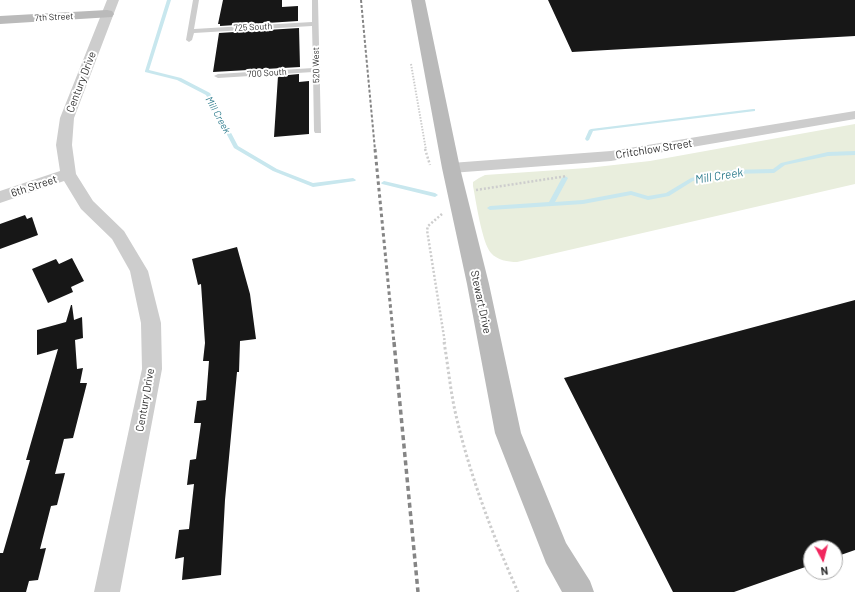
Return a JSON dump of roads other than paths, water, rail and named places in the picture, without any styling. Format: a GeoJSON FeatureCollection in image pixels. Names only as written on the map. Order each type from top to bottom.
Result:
{"type":"FeatureCollection","features":[{"type":"Feature","properties":{"kind":"street","name":"Stewart Drive"},"geometry":{"type":"LineString","coordinates":[[418,0],[441,168],[478,284],[508,432],[556,553],[579,592]]}},
{"type":"Feature","properties":{"kind":"street","name":"7th Street"},"geometry":{"type":"LineString","coordinates":[[0,20],[110,7]]}},
{"type":"Feature","properties":{"kind":"street","name":"Century Drive"},"geometry":{"type":"LineString","coordinates":[[107,592],[152,369],[151,323],[139,271],[118,235],[87,205],[68,174],[64,146],[67,118],[110,7]]}},
{"type":"Feature","properties":{"kind":"street","name":"Critchlow Street"},"geometry":{"type":"LineString","coordinates":[[441,168],[612,156],[855,115]]}},
{"type":"Feature","properties":{"kind":"street","name":"6th Street"},"geometry":{"type":"LineString","coordinates":[[0,197],[68,174]]}},
{"type":"Feature","properties":{"kind":"lane"},"geometry":{"type":"LineString","coordinates":[[189,40],[196,0]]}},
{"type":"Feature","properties":{"kind":"lane","name":"520 West"},"geometry":{"type":"LineString","coordinates":[[315,0],[318,131]]}},
{"type":"Feature","properties":{"kind":"lane","name":"725 South"},"geometry":{"type":"LineString","coordinates":[[191,31],[316,24]]}},
{"type":"Feature","properties":{"kind":"lane","name":"700 South"},"geometry":{"type":"LineString","coordinates":[[218,76],[316,70]]}},
{"type":"Feature","properties":{"kind":"waterway","name":"Mill Creek"},"geometry":{"type":"LineString","coordinates":[[169,0],[147,71],[179,79],[208,94],[236,147],[275,170],[313,185],[353,180]]}},
{"type":"Feature","properties":{"kind":"waterway"},"geometry":{"type":"LineString","coordinates":[[587,139],[591,130],[753,110]]}},
{"type":"Feature","properties":{"kind":"waterway","name":"Mill Creek"},"geometry":{"type":"LineString","coordinates":[[490,208],[583,202],[631,193],[648,198],[667,195],[691,180],[730,172],[774,171],[783,164],[828,154],[855,153]]}},
{"type":"Feature","properties":{"kind":"waterway"},"geometry":{"type":"LineString","coordinates":[[551,204],[565,178]]}},
{"type":"Feature","properties":{"kind":"waterway","name":"Mill Creek"},"geometry":{"type":"LineString","coordinates":[[384,183],[435,195]]}},
{"type":"Feature","properties":{"kind":"railway"},"geometry":{"type":"LineString","coordinates":[[361,0],[375,150]]}},
{"type":"Feature","properties":{"kind":"railway"},"geometry":{"type":"LineString","coordinates":[[375,149],[394,343]]}},
{"type":"Feature","properties":{"kind":"railway"},"geometry":{"type":"LineString","coordinates":[[394,342],[418,592]]}}]}
